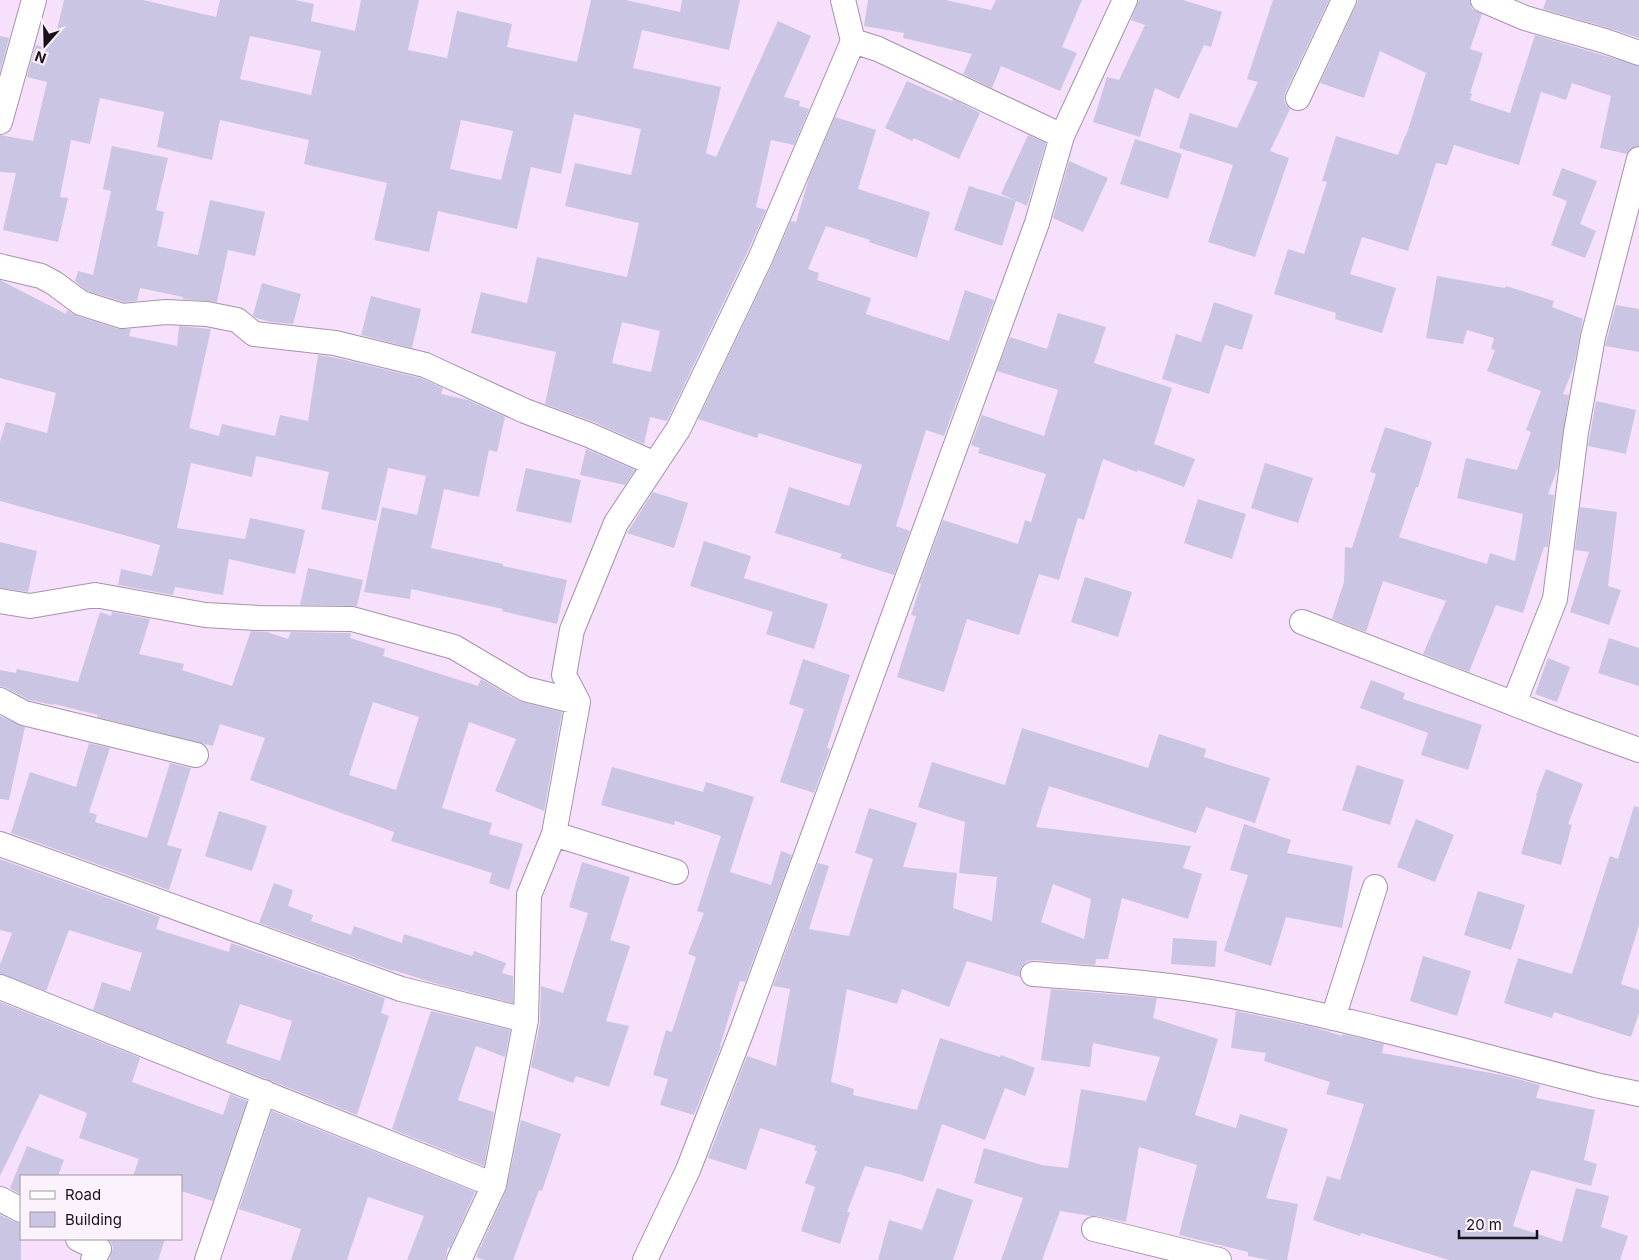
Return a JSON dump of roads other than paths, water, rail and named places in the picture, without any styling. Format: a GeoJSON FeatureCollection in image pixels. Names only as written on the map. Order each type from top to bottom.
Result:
{"type":"FeatureCollection","features":[{"type":"Feature","properties":{"kind":"street"},"geometry":{"type":"LineString","coordinates":[[0,122],[34,0]]}},
{"type":"Feature","properties":{"kind":"street"},"geometry":{"type":"LineString","coordinates":[[459,1260],[494,1185],[526,1020],[529,894],[554,834],[578,702],[564,674],[572,630],[616,523],[679,428],[760,259],[853,41],[843,0]]}},
{"type":"Feature","properties":{"kind":"street"},"geometry":{"type":"LineString","coordinates":[[645,1260],[688,1170],[743,1028],[1037,223],[1062,136],[1125,0]]}},
{"type":"Feature","properties":{"kind":"street"},"geometry":{"type":"LineString","coordinates":[[1298,98],[1344,0]]}},
{"type":"Feature","properties":{"kind":"street"},"geometry":{"type":"LineString","coordinates":[[1483,0],[1525,18],[1605,40],[1639,53]]}},
{"type":"Feature","properties":{"kind":"street"},"geometry":{"type":"LineString","coordinates":[[853,41],[878,49],[1062,136]]}},
{"type":"Feature","properties":{"kind":"street"},"geometry":{"type":"LineString","coordinates":[[1514,703],[1555,599],[1576,432],[1593,337],[1639,159]]}},
{"type":"Feature","properties":{"kind":"street"},"geometry":{"type":"LineString","coordinates":[[0,266],[41,276],[81,303],[122,316],[166,312],[207,314],[237,320],[254,334],[336,343],[425,365],[525,411],[589,435],[655,464]]}},
{"type":"Feature","properties":{"kind":"street"},"geometry":{"type":"LineString","coordinates":[[0,601],[30,606],[96,594],[205,614],[258,618],[352,619],[454,647],[525,688],[578,702]]}},
{"type":"Feature","properties":{"kind":"street"},"geometry":{"type":"LineString","coordinates":[[1302,622],[1639,750]]}},
{"type":"Feature","properties":{"kind":"street"},"geometry":{"type":"LineString","coordinates":[[0,700],[24,713],[196,755]]}},
{"type":"Feature","properties":{"kind":"street"},"geometry":{"type":"LineString","coordinates":[[554,834],[676,872]]}},
{"type":"Feature","properties":{"kind":"street"},"geometry":{"type":"LineString","coordinates":[[0,844],[401,989],[526,1020]]}},
{"type":"Feature","properties":{"kind":"street"},"geometry":{"type":"LineString","coordinates":[[1333,1018],[1375,887]]}},
{"type":"Feature","properties":{"kind":"street"},"geometry":{"type":"LineString","coordinates":[[1033,974],[1137,982],[1231,996],[1333,1018],[1639,1094]]}},
{"type":"Feature","properties":{"kind":"street"},"geometry":{"type":"LineString","coordinates":[[0,987],[494,1185]]}},
{"type":"Feature","properties":{"kind":"street"},"geometry":{"type":"LineString","coordinates":[[207,1260],[264,1092]]}},
{"type":"Feature","properties":{"kind":"street"},"geometry":{"type":"LineString","coordinates":[[0,1200],[20,1210]]}},
{"type":"Feature","properties":{"kind":"street"},"geometry":{"type":"LineString","coordinates":[[1094,1230],[1219,1260]]}},
{"type":"Feature","properties":{"kind":"street"},"geometry":{"type":"LineString","coordinates":[[80,1240],[98,1249],[93,1260]]}}]}
